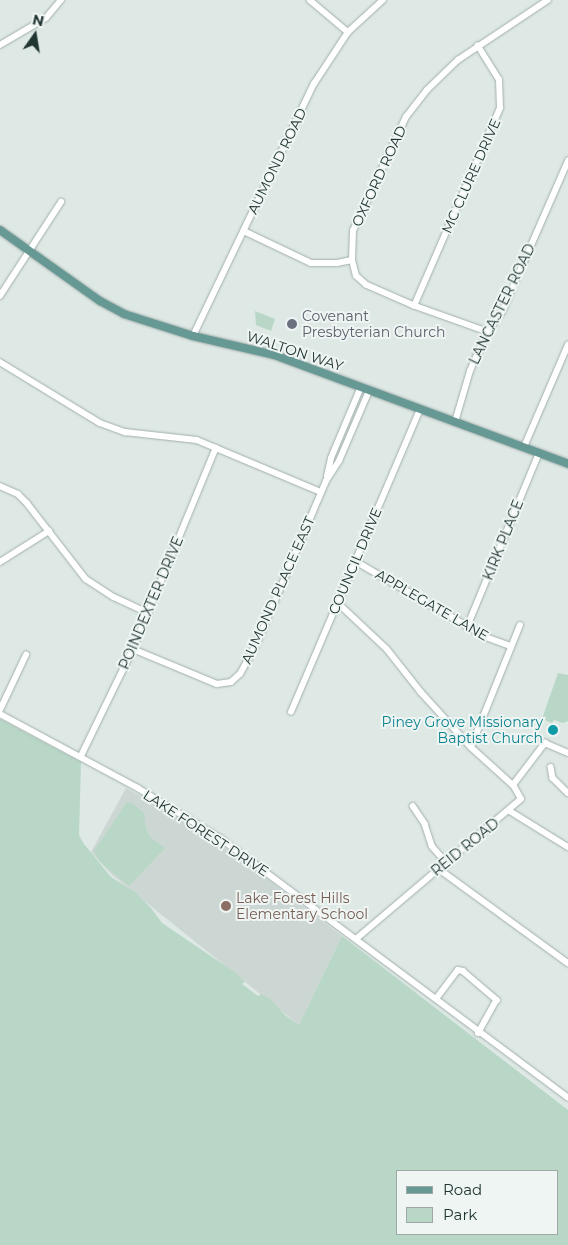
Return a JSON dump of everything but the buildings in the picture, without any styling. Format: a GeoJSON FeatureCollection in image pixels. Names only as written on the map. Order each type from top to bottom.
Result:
{"type":"FeatureCollection","features":[{"type":"Feature","properties":{"kind":"main road","name":"WALTON WAY"},"geometry":{"type":"LineString","coordinates":[[0,230],[100,301],[124,314],[193,336],[274,354],[568,464]]}},
{"type":"Feature","properties":{"kind":"street"},"geometry":{"type":"LineString","coordinates":[[0,45],[46,18],[61,0]]}},
{"type":"Feature","properties":{"kind":"street"},"geometry":{"type":"LineString","coordinates":[[310,0],[348,32]]}},
{"type":"Feature","properties":{"kind":"street","name":"AUMOND ROAD"},"geometry":{"type":"LineString","coordinates":[[193,336],[314,84],[348,32],[383,0]]}},
{"type":"Feature","properties":{"kind":"street","name":"OXFORD ROAD"},"geometry":{"type":"LineString","coordinates":[[488,332],[414,306],[366,285],[356,276],[352,260],[353,230],[406,117],[440,77],[458,60],[548,0]]}},
{"type":"Feature","properties":{"kind":"street","name":"MC CLURE DRIVE"},"geometry":{"type":"LineString","coordinates":[[414,306],[500,108],[499,80],[478,46]]}},
{"type":"Feature","properties":{"kind":"street","name":"LANCASTER ROAD"},"geometry":{"type":"LineString","coordinates":[[454,422],[470,371],[488,332],[502,312],[568,161]]}},
{"type":"Feature","properties":{"kind":"street"},"geometry":{"type":"LineString","coordinates":[[0,296],[61,202]]}},
{"type":"Feature","properties":{"kind":"street"},"geometry":{"type":"LineString","coordinates":[[244,230],[311,262],[337,263],[352,260]]}},
{"type":"Feature","properties":{"kind":"street"},"geometry":{"type":"LineString","coordinates":[[524,447],[568,345]]}},
{"type":"Feature","properties":{"kind":"street"},"geometry":{"type":"LineString","coordinates":[[0,362],[100,423],[125,432],[197,440],[321,492]]}},
{"type":"Feature","properties":{"kind":"street","name":"AUMOND PLACE EAST"},"geometry":{"type":"LineString","coordinates":[[326,481],[331,458],[361,387]]}},
{"type":"Feature","properties":{"kind":"street","name":"AUMOND PLACE EAST"},"geometry":{"type":"LineString","coordinates":[[133,649],[217,684],[231,682],[236,678],[244,668],[257,643],[321,492],[339,461],[369,391]]}},
{"type":"Feature","properties":{"kind":"street","name":"COUNCIL DRIVE"},"geometry":{"type":"LineString","coordinates":[[291,712],[420,410]]}},
{"type":"Feature","properties":{"kind":"street","name":"POINDEXTER DRIVE"},"geometry":{"type":"LineString","coordinates":[[81,756],[133,649],[216,448]]}},
{"type":"Feature","properties":{"kind":"street","name":"KIRK PLACE"},"geometry":{"type":"LineString","coordinates":[[467,627],[539,453]]}},
{"type":"Feature","properties":{"kind":"street"},"geometry":{"type":"LineString","coordinates":[[0,486],[18,494],[86,578],[96,587],[148,613]]}},
{"type":"Feature","properties":{"kind":"street"},"geometry":{"type":"LineString","coordinates":[[0,562],[49,530]]}},
{"type":"Feature","properties":{"kind":"street","name":"APPLEGATE LANE"},"geometry":{"type":"LineString","coordinates":[[355,561],[467,627],[486,637],[511,646]]}},
{"type":"Feature","properties":{"kind":"street"},"geometry":{"type":"LineString","coordinates":[[338,602],[388,649],[421,692],[472,747],[513,785],[545,744],[568,753]]}},
{"type":"Feature","properties":{"kind":"street"},"geometry":{"type":"LineString","coordinates":[[472,747],[520,624]]}},
{"type":"Feature","properties":{"kind":"street"},"geometry":{"type":"LineString","coordinates":[[0,710],[26,655]]}},
{"type":"Feature","properties":{"kind":"street","name":"LAKE FOREST DRIVE"},"geometry":{"type":"LineString","coordinates":[[0,714],[81,756],[159,800],[220,838],[479,1033],[543,1077],[568,1097]]}},
{"type":"Feature","properties":{"kind":"street"},"geometry":{"type":"LineString","coordinates":[[551,767],[553,778],[568,793]]}},
{"type":"Feature","properties":{"kind":"street","name":"REID ROAD"},"geometry":{"type":"LineString","coordinates":[[356,939],[510,811],[521,799],[513,785]]}},
{"type":"Feature","properties":{"kind":"street"},"geometry":{"type":"LineString","coordinates":[[412,806],[425,824],[432,846],[447,863]]}},
{"type":"Feature","properties":{"kind":"street"},"geometry":{"type":"LineString","coordinates":[[510,811],[568,846]]}},
{"type":"Feature","properties":{"kind":"street"},"geometry":{"type":"LineString","coordinates":[[439,869],[568,963]]}},
{"type":"Feature","properties":{"kind":"street"},"geometry":{"type":"LineString","coordinates":[[436,1000],[458,970],[463,971],[497,1000],[479,1033]]}},
{"type":"Feature","properties":{"kind":"shaded area","name":"Lake Forest Hills Elementary School"},"geometry":{"type":"Polygon","coordinates":[[[126,788],[176,816],[238,857],[342,936],[299,1025],[112,875],[91,852],[126,788]]]}},
{"type":"Feature","properties":{"kind":"green space"},"geometry":{"type":"Polygon","coordinates":[[[255,311],[275,319],[271,331],[256,325],[255,311]]]}},
{"type":"Feature","properties":{"kind":"green space"},"geometry":{"type":"Polygon","coordinates":[[[558,673],[568,675],[568,721],[563,723],[554,720],[552,723],[542,719],[558,673]]]}},
{"type":"Feature","properties":{"kind":"green space"},"geometry":{"type":"Polygon","coordinates":[[[0,719],[81,762],[79,835],[111,877],[135,892],[151,908],[162,923],[236,973],[245,982],[242,984],[258,996],[261,994],[270,999],[285,1015],[299,1025],[342,936],[568,1110],[568,1245],[0,1245],[0,719]]]}},
{"type":"Feature","properties":{"kind":"green space"},"geometry":{"type":"Polygon","coordinates":[[[127,802],[132,803],[144,813],[146,829],[150,837],[165,848],[129,886],[99,861],[94,851],[127,802]]]}},
{"type":"Feature","properties":{"kind":"place","name":"Covenant Presbyterian Church"},"geometry":{"type":"Point","coordinates":[292,324]}},
{"type":"Feature","properties":{"kind":"place","name":"Piney Grove Missionary Baptist Church"},"geometry":{"type":"Point","coordinates":[553,730]}},
{"type":"Feature","properties":{"kind":"place","name":"Lake Forest Hills Elementary School"},"geometry":{"type":"Point","coordinates":[226,906]}}]}
